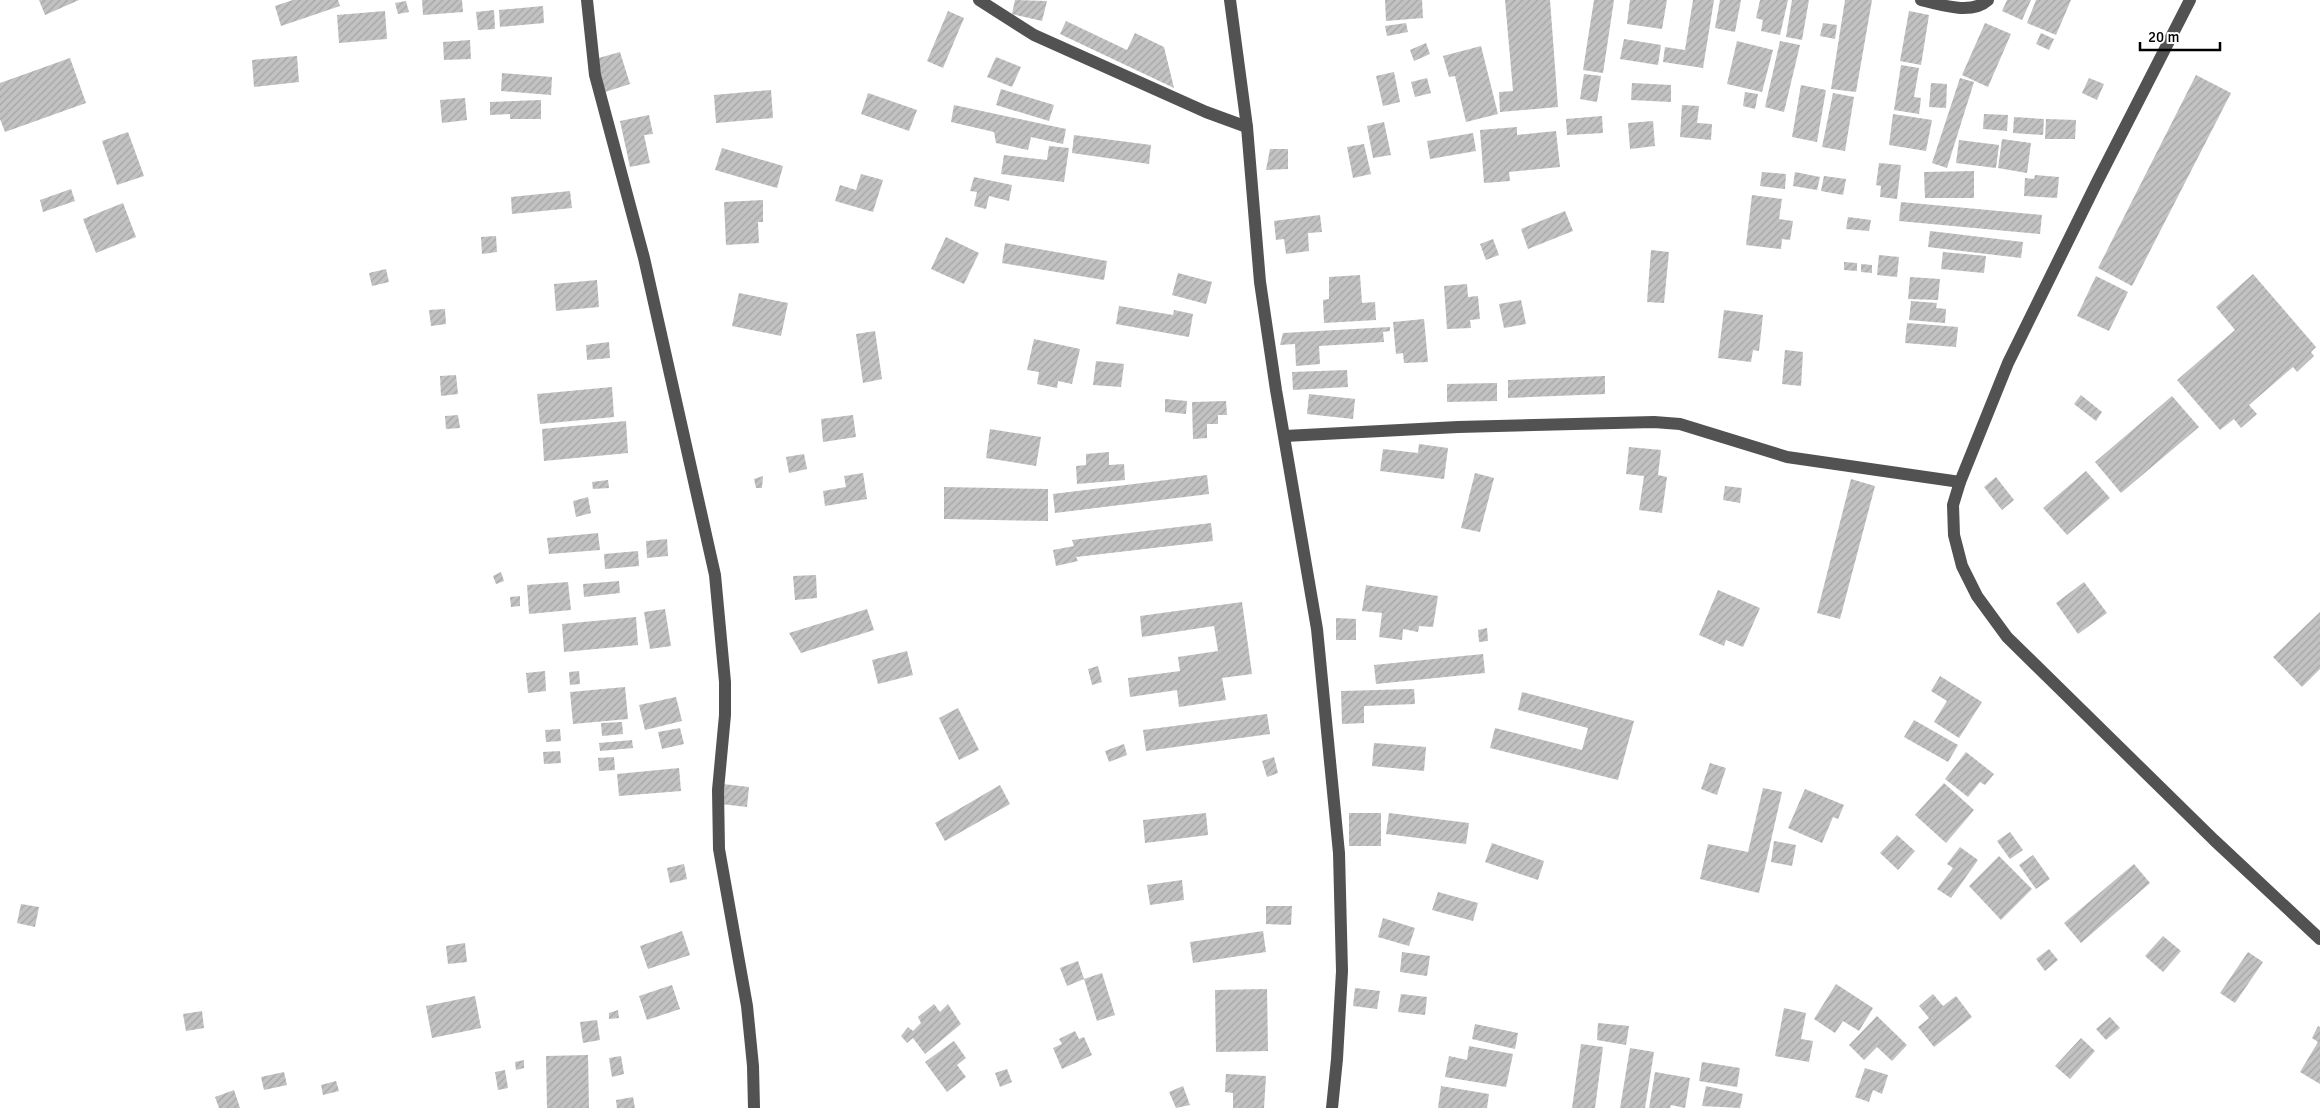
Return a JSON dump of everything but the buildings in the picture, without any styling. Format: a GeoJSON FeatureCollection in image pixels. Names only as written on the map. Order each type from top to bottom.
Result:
{"type":"FeatureCollection","features":[{"type":"Feature","properties":{"kind":"street"},"geometry":{"type":"LineString","coordinates":[[588,0],[595,75],[644,258],[715,575],[725,682],[725,715],[718,790],[718,840],[747,1006],[753,1066],[754,1108]]}},
{"type":"Feature","properties":{"kind":"street"},"geometry":{"type":"LineString","coordinates":[[979,0],[1034,34],[1206,112],[1247,127]]}},
{"type":"Feature","properties":{"kind":"street"},"geometry":{"type":"LineString","coordinates":[[1230,0],[1247,127],[1260,282],[1276,390],[1317,629],[1339,853],[1342,971],[1332,1108]]}},
{"type":"Feature","properties":{"kind":"street"},"geometry":{"type":"LineString","coordinates":[[1921,0],[1936,4],[1971,7],[1978,6],[1988,0]]}},
{"type":"Feature","properties":{"kind":"street"},"geometry":{"type":"LineString","coordinates":[[2190,0],[2097,182],[2008,364],[1960,482],[1953,505],[1954,536],[1962,566],[1977,596],[2007,637],[2214,840],[2320,939]]}},
{"type":"Feature","properties":{"kind":"street"},"geometry":{"type":"LineString","coordinates":[[1284,436],[1458,427],[1654,422],[1680,424],[1787,457],[1960,482]]}}]}
